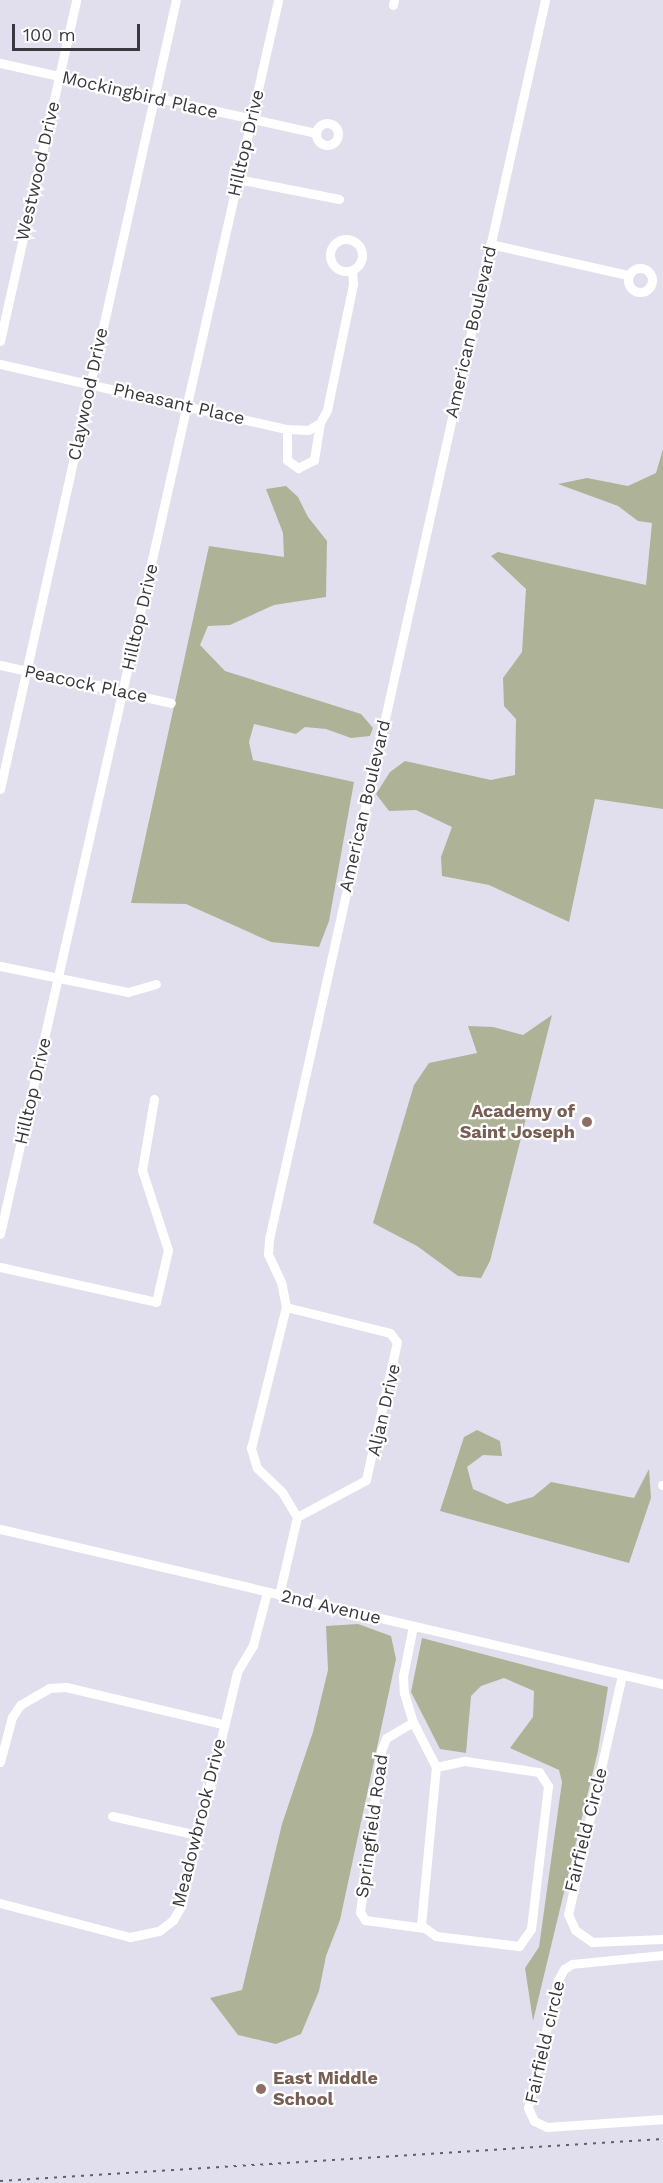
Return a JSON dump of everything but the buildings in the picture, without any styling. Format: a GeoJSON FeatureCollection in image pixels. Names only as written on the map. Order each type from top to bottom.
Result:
{"type":"FeatureCollection","features":[{"type":"Feature","properties":{"kind":"street","name":"Westwood Drive"},"geometry":{"type":"LineString","coordinates":[[0,341],[76,0]]}},
{"type":"Feature","properties":{"kind":"street","name":"Claywood Drive"},"geometry":{"type":"LineString","coordinates":[[0,789],[177,0]]}},
{"type":"Feature","properties":{"kind":"street","name":"Hilltop Drive"},"geometry":{"type":"LineString","coordinates":[[0,1234],[278,0]]}},
{"type":"Feature","properties":{"kind":"street","name":"American Boulevard"},"geometry":{"type":"LineString","coordinates":[[297,1516],[282,1492],[257,1468],[250,1448],[286,1307],[282,1282],[268,1254],[269,1239],[545,0]]}},
{"type":"Feature","properties":{"kind":"street","name":"Mockingbird Place"},"geometry":{"type":"LineString","coordinates":[[0,63],[316,133]]}},
{"type":"Feature","properties":{"kind":"street"},"geometry":{"type":"LineString","coordinates":[[238,179],[339,199]]}},
{"type":"Feature","properties":{"kind":"street"},"geometry":{"type":"LineString","coordinates":[[490,244],[628,275]]}},
{"type":"Feature","properties":{"kind":"street"},"geometry":{"type":"LineString","coordinates":[[287,429],[287,460],[298,468],[314,460],[320,423],[327,410],[353,284],[352,270]]}},
{"type":"Feature","properties":{"kind":"street","name":"Pheasant Place"},"geometry":{"type":"LineString","coordinates":[[0,364],[287,429],[308,430],[320,423]]}},
{"type":"Feature","properties":{"kind":"street","name":"Peacock Place"},"geometry":{"type":"LineString","coordinates":[[0,665],[171,703]]}},
{"type":"Feature","properties":{"kind":"street"},"geometry":{"type":"LineString","coordinates":[[0,966],[59,980],[128,992],[156,984]]}},
{"type":"Feature","properties":{"kind":"street"},"geometry":{"type":"LineString","coordinates":[[0,1267],[156,1302],[168,1250],[142,1170],[154,1099]]}},
{"type":"Feature","properties":{"kind":"street","name":"Aljan Drive"},"geometry":{"type":"LineString","coordinates":[[286,1307],[390,1333],[397,1342],[366,1480],[297,1516]]}},
{"type":"Feature","properties":{"kind":"street"},"geometry":{"type":"LineString","coordinates":[[279,1595],[297,1516]]}},
{"type":"Feature","properties":{"kind":"street","name":"2nd Avenue"},"geometry":{"type":"LineString","coordinates":[[0,1529],[663,1684]]}},
{"type":"Feature","properties":{"kind":"street","name":"Meadowbrook Drive"},"geometry":{"type":"LineString","coordinates":[[0,1903],[130,1937],[144,1936],[166,1925],[181,1906],[237,1672],[253,1645],[267,1592]]}},
{"type":"Feature","properties":{"kind":"street"},"geometry":{"type":"LineString","coordinates":[[413,1626],[403,1685],[413,1722],[436,1767],[420,1921],[424,1928]]}},
{"type":"Feature","properties":{"kind":"street","name":"Fairfield Circle"},"geometry":{"type":"LineString","coordinates":[[622,1675],[568,1914],[575,1930],[592,1942],[663,1939]]}},
{"type":"Feature","properties":{"kind":"street","name":"Meadowbrook Drive"},"geometry":{"type":"LineString","coordinates":[[0,1762],[16,1711],[32,1694],[49,1688],[66,1687],[224,1724]]}},
{"type":"Feature","properties":{"kind":"street","name":"Springfield Road"},"geometry":{"type":"LineString","coordinates":[[413,1722],[393,1732],[384,1743],[360,1912],[365,1920],[424,1928],[436,1936],[519,1946],[525,1941],[531,1929],[548,1786],[539,1773],[465,1761],[436,1767]]}},
{"type":"Feature","properties":{"kind":"street"},"geometry":{"type":"LineString","coordinates":[[112,1816],[198,1835]]}},
{"type":"Feature","properties":{"kind":"street","name":"Fairfield circle"},"geometry":{"type":"LineString","coordinates":[[663,1955],[572,1964],[564,1969],[558,1980],[528,2108],[534,2121],[547,2127],[663,2119]]}},
{"type":"Feature","properties":{"kind":"green space"},"geometry":{"type":"Polygon","coordinates":[[[663,449],[663,809],[595,799],[569,922],[489,885],[442,876],[441,857],[452,827],[416,810],[389,811],[376,794],[390,772],[405,761],[491,780],[515,775],[516,719],[504,706],[503,678],[522,652],[526,589],[491,556],[498,552],[646,585],[652,523],[638,521],[618,506],[558,484],[587,478],[628,486],[656,473],[663,449]]]}},
{"type":"Feature","properties":{"kind":"green space"},"geometry":{"type":"Polygon","coordinates":[[[286,486],[298,497],[308,517],[327,541],[326,597],[274,605],[230,625],[208,626],[200,645],[225,671],[361,714],[373,728],[370,736],[351,738],[326,729],[305,727],[296,734],[254,724],[249,742],[253,760],[354,782],[329,921],[319,947],[271,942],[186,904],[131,903],[209,546],[284,557],[283,533],[266,489],[286,486]]]}},
{"type":"Feature","properties":{"kind":"green space"},"geometry":{"type":"Polygon","coordinates":[[[552,1015],[490,1261],[481,1278],[458,1276],[417,1246],[373,1223],[414,1085],[429,1063],[477,1053],[468,1026],[493,1027],[523,1035],[552,1015]]]}},
{"type":"Feature","properties":{"kind":"green space"},"geometry":{"type":"Polygon","coordinates":[[[477,1430],[500,1441],[502,1456],[483,1455],[467,1467],[473,1489],[507,1504],[533,1497],[551,1482],[634,1498],[649,1469],[651,1498],[629,1563],[440,1511],[464,1437],[477,1430]]]}},
{"type":"Feature","properties":{"kind":"green space"},"geometry":{"type":"Polygon","coordinates":[[[358,1624],[391,1636],[396,1659],[340,1920],[326,1956],[319,1991],[301,2034],[276,2044],[238,2035],[210,1998],[242,1990],[282,1824],[313,1732],[328,1670],[326,1626],[358,1624]]]}},
{"type":"Feature","properties":{"kind":"green space"},"geometry":{"type":"Polygon","coordinates":[[[422,1638],[608,1687],[598,1751],[533,2021],[525,1968],[539,1947],[562,1782],[559,1770],[510,1748],[533,1717],[534,1691],[504,1678],[481,1686],[471,1696],[466,1753],[440,1749],[411,1692],[422,1638]]]}},
{"type":"Feature","properties":{"kind":"railway"},"geometry":{"type":"LineString","coordinates":[[0,2181],[663,2139]]}},
{"type":"Feature","properties":{"kind":"place","name":"Academy of Saint Joseph"},"geometry":{"type":"Point","coordinates":[587,1122]}},
{"type":"Feature","properties":{"kind":"place","name":"East Middle School"},"geometry":{"type":"Point","coordinates":[261,2089]}}]}
